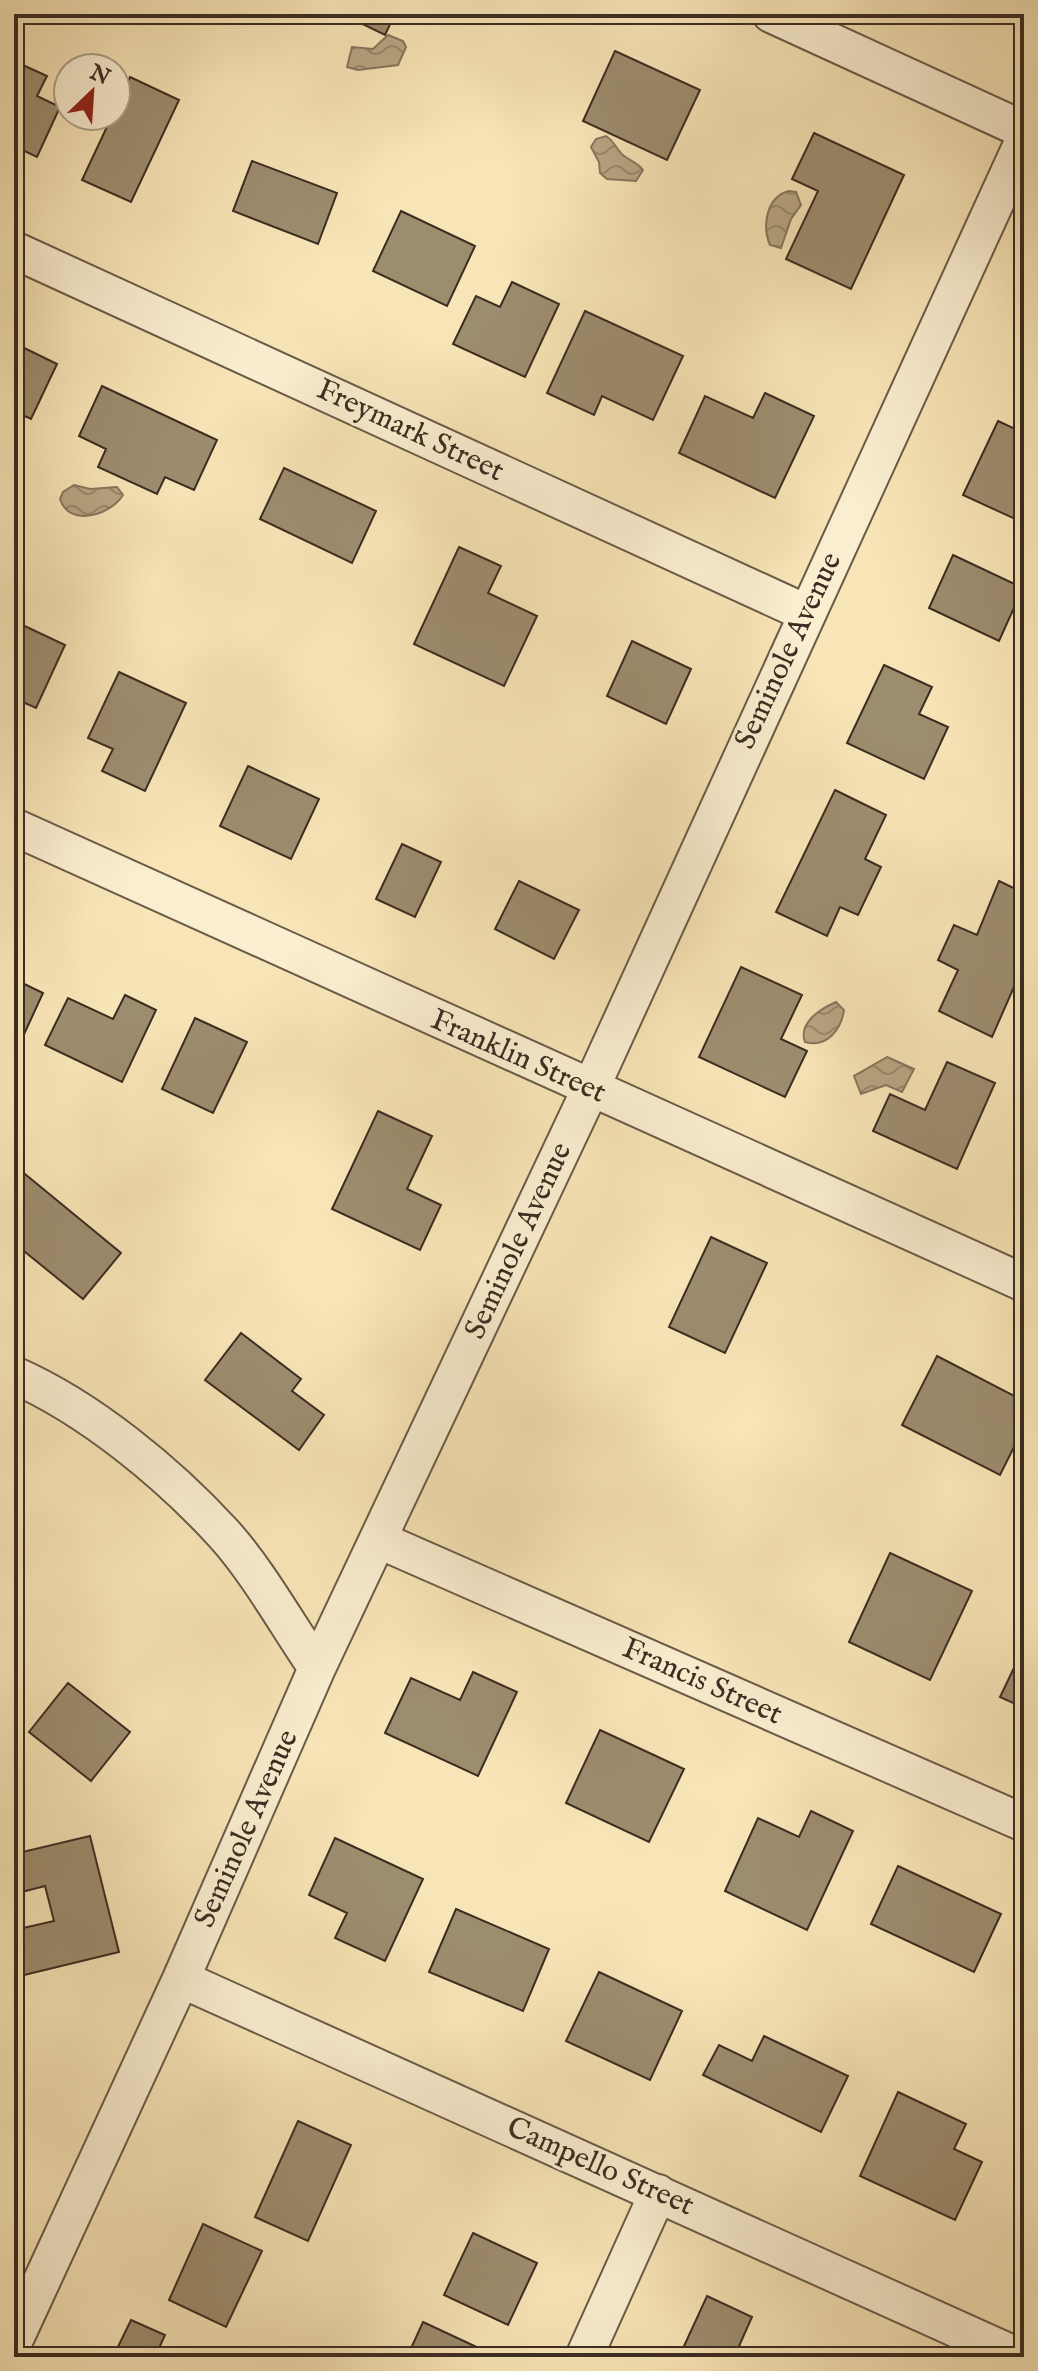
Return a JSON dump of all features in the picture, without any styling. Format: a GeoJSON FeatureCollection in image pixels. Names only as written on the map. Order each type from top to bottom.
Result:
{"type":"FeatureCollection","features":[{"type":"Feature","properties":{"kind":"street"},"geometry":{"type":"LineString","coordinates":[[771,14],[1024,130]]}},
{"type":"Feature","properties":{"kind":"street","name":"Seminole Avenue"},"geometry":{"type":"LineString","coordinates":[[14,2341],[181,1979],[317,1668],[590,1090],[1024,140]]}},
{"type":"Feature","properties":{"kind":"street","name":"Freymark Street"},"geometry":{"type":"LineString","coordinates":[[14,250],[806,613]]}},
{"type":"Feature","properties":{"kind":"street","name":"Franklin Street"},"geometry":{"type":"LineString","coordinates":[[14,827],[590,1090],[1024,1283]]}},
{"type":"Feature","properties":{"kind":"street"},"geometry":{"type":"LineString","coordinates":[[14,1375],[50,1391],[136,1452],[224,1534],[317,1668]]}},
{"type":"Feature","properties":{"kind":"street","name":"Francis Street"},"geometry":{"type":"LineString","coordinates":[[379,1540],[1024,1823]]}},
{"type":"Feature","properties":{"kind":"street","name":"Campello Street"},"geometry":{"type":"LineString","coordinates":[[181,1979],[1019,2357]]}},
{"type":"Feature","properties":{"kind":"street"},"geometry":{"type":"LineString","coordinates":[[584,2357],[658,2193]]}},
{"type":"Feature","properties":{"kind":"water"},"geometry":{"type":"Polygon","coordinates":[[[388,35],[403,41],[406,47],[398,65],[358,70],[347,67],[352,47],[373,49],[388,35]]]}},
{"type":"Feature","properties":{"kind":"water"},"geometry":{"type":"Polygon","coordinates":[[[606,136],[622,155],[643,170],[636,181],[607,179],[600,173],[599,162],[591,147],[596,139],[606,136]]]}},
{"type":"Feature","properties":{"kind":"water"},"geometry":{"type":"Polygon","coordinates":[[[789,191],[796,192],[801,205],[791,219],[781,248],[770,245],[766,221],[775,199],[789,191]]]}},
{"type":"Feature","properties":{"kind":"water"},"geometry":{"type":"Polygon","coordinates":[[[74,485],[90,489],[117,487],[123,495],[100,513],[81,516],[65,508],[60,499],[63,492],[74,485]]]}},
{"type":"Feature","properties":{"kind":"water"},"geometry":{"type":"Polygon","coordinates":[[[836,1002],[844,1010],[832,1036],[820,1042],[805,1042],[808,1023],[817,1013],[836,1002]]]}},
{"type":"Feature","properties":{"kind":"water"},"geometry":{"type":"Polygon","coordinates":[[[887,1057],[914,1069],[902,1092],[886,1085],[861,1094],[854,1076],[887,1057]]]}},
{"type":"Feature","properties":{"kind":"building"},"geometry":{"type":"Polygon","coordinates":[[[342,14],[395,14],[385,35],[342,14]]]}},
{"type":"Feature","properties":{"kind":"building"},"geometry":{"type":"Polygon","coordinates":[[[615,51],[700,90],[667,160],[583,121],[615,51]]]}},
{"type":"Feature","properties":{"kind":"building"},"geometry":{"type":"Polygon","coordinates":[[[14,61],[47,76],[37,96],[52,103],[52,124],[37,157],[14,146],[14,61]]]}},
{"type":"Feature","properties":{"kind":"building"},"geometry":{"type":"Polygon","coordinates":[[[132,78],[179,100],[131,202],[82,180],[104,132],[132,132],[132,78]]]}},
{"type":"Feature","properties":{"kind":"building"},"geometry":{"type":"Polygon","coordinates":[[[814,133],[904,175],[851,289],[786,259],[818,191],[792,179],[814,133]]]}},
{"type":"Feature","properties":{"kind":"building"},"geometry":{"type":"Polygon","coordinates":[[[252,161],[337,193],[318,244],[233,211],[252,161]]]}},
{"type":"Feature","properties":{"kind":"building"},"geometry":{"type":"Polygon","coordinates":[[[401,211],[475,246],[447,306],[373,271],[401,211]]]}},
{"type":"Feature","properties":{"kind":"building"},"geometry":{"type":"Polygon","coordinates":[[[512,282],[559,304],[525,377],[453,344],[476,296],[500,307],[512,282]]]}},
{"type":"Feature","properties":{"kind":"building"},"geometry":{"type":"Polygon","coordinates":[[[585,311],[683,356],[653,420],[602,396],[594,415],[547,393],[585,311]]]}},
{"type":"Feature","properties":{"kind":"building"},"geometry":{"type":"Polygon","coordinates":[[[14,343],[57,364],[31,419],[14,411],[14,343]]]}},
{"type":"Feature","properties":{"kind":"building"},"geometry":{"type":"Polygon","coordinates":[[[102,386],[217,440],[194,490],[165,477],[157,494],[98,467],[106,449],[79,436],[102,386]]]}},
{"type":"Feature","properties":{"kind":"building"},"geometry":{"type":"Polygon","coordinates":[[[765,393],[814,416],[775,498],[679,453],[705,396],[753,418],[765,393]]]}},
{"type":"Feature","properties":{"kind":"building"},"geometry":{"type":"Polygon","coordinates":[[[998,421],[1024,433],[1024,523],[963,495],[998,421]]]}},
{"type":"Feature","properties":{"kind":"building"},"geometry":{"type":"Polygon","coordinates":[[[284,468],[376,511],[352,563],[260,519],[284,468]]]}},
{"type":"Feature","properties":{"kind":"building"},"geometry":{"type":"Polygon","coordinates":[[[459,547],[501,566],[488,593],[537,616],[504,686],[414,644],[459,547]]]}},
{"type":"Feature","properties":{"kind":"building"},"geometry":{"type":"Polygon","coordinates":[[[953,555],[1023,588],[999,641],[929,608],[953,555]]]}},
{"type":"Feature","properties":{"kind":"building"},"geometry":{"type":"Polygon","coordinates":[[[14,621],[65,645],[36,708],[14,698],[14,621]]]}},
{"type":"Feature","properties":{"kind":"building"},"geometry":{"type":"Polygon","coordinates":[[[632,641],[691,669],[666,724],[607,696],[632,641]]]}},
{"type":"Feature","properties":{"kind":"building"},"geometry":{"type":"Polygon","coordinates":[[[884,665],[932,687],[919,714],[948,727],[924,779],[847,743],[884,665]]]}},
{"type":"Feature","properties":{"kind":"building"},"geometry":{"type":"Polygon","coordinates":[[[119,672],[186,703],[145,791],[102,771],[113,749],[88,738],[119,672]]]}},
{"type":"Feature","properties":{"kind":"building"},"geometry":{"type":"Polygon","coordinates":[[[248,766],[319,799],[291,859],[220,826],[248,766]]]}},
{"type":"Feature","properties":{"kind":"building"},"geometry":{"type":"Polygon","coordinates":[[[835,790],[886,815],[865,859],[881,867],[858,915],[840,907],[827,936],[776,912],[835,790]]]}},
{"type":"Feature","properties":{"kind":"building"},"geometry":{"type":"Polygon","coordinates":[[[402,844],[441,862],[415,917],[376,899],[402,844]]]}},
{"type":"Feature","properties":{"kind":"building"},"geometry":{"type":"Polygon","coordinates":[[[519,881],[579,910],[554,959],[495,929],[519,881]]]}},
{"type":"Feature","properties":{"kind":"building"},"geometry":{"type":"Polygon","coordinates":[[[999,881],[1024,893],[1024,964],[992,1037],[939,1011],[958,970],[938,960],[954,925],[977,935],[999,881]]]}},
{"type":"Feature","properties":{"kind":"building"},"geometry":{"type":"Polygon","coordinates":[[[741,967],[802,995],[781,1039],[807,1051],[785,1097],[699,1057],[741,967]]]}},
{"type":"Feature","properties":{"kind":"building"},"geometry":{"type":"Polygon","coordinates":[[[14,979],[43,993],[14,1056],[14,979]]]}},
{"type":"Feature","properties":{"kind":"building"},"geometry":{"type":"Polygon","coordinates":[[[125,995],[156,1010],[122,1082],[45,1045],[68,998],[113,1019],[125,995]]]}},
{"type":"Feature","properties":{"kind":"building"},"geometry":{"type":"Polygon","coordinates":[[[195,1018],[247,1042],[213,1113],[162,1089],[195,1018]]]}},
{"type":"Feature","properties":{"kind":"building"},"geometry":{"type":"Polygon","coordinates":[[[947,1062],[995,1083],[957,1169],[873,1131],[890,1094],[925,1110],[947,1062]]]}},
{"type":"Feature","properties":{"kind":"building"},"geometry":{"type":"Polygon","coordinates":[[[378,1111],[432,1136],[407,1189],[441,1205],[420,1250],[332,1209],[378,1111]]]}},
{"type":"Feature","properties":{"kind":"building"},"geometry":{"type":"Polygon","coordinates":[[[14,1165],[121,1253],[83,1299],[14,1243],[14,1165]]]}},
{"type":"Feature","properties":{"kind":"building"},"geometry":{"type":"Polygon","coordinates":[[[711,1237],[767,1263],[725,1353],[669,1327],[711,1237]]]}},
{"type":"Feature","properties":{"kind":"building"},"geometry":{"type":"Polygon","coordinates":[[[241,1333],[301,1379],[292,1391],[324,1415],[299,1450],[205,1380],[241,1333]]]}},
{"type":"Feature","properties":{"kind":"building"},"geometry":{"type":"Polygon","coordinates":[[[937,1356],[1024,1401],[1024,1427],[1000,1475],[902,1425],[937,1356]]]}},
{"type":"Feature","properties":{"kind":"building"},"geometry":{"type":"Polygon","coordinates":[[[890,1553],[972,1591],[930,1680],[849,1642],[890,1553]]]}},
{"type":"Feature","properties":{"kind":"building"},"geometry":{"type":"Polygon","coordinates":[[[1024,1652],[1024,1708],[1000,1697],[1024,1652]]]}},
{"type":"Feature","properties":{"kind":"building"},"geometry":{"type":"Polygon","coordinates":[[[473,1672],[517,1692],[478,1776],[385,1733],[411,1678],[460,1700],[473,1672]]]}},
{"type":"Feature","properties":{"kind":"building"},"geometry":{"type":"Polygon","coordinates":[[[68,1683],[130,1732],[91,1781],[29,1732],[68,1683]]]}},
{"type":"Feature","properties":{"kind":"building"},"geometry":{"type":"Polygon","coordinates":[[[600,1730],[684,1769],[649,1842],[566,1803],[600,1730]]]}},
{"type":"Feature","properties":{"kind":"building"},"geometry":{"type":"Polygon","coordinates":[[[811,1811],[853,1831],[807,1930],[725,1891],[758,1818],[799,1837],[811,1811]]]}},
{"type":"Feature","properties":{"kind":"building"},"geometry":{"type":"Polygon","coordinates":[[[90,1836],[119,1952],[20,1976],[14,1930],[54,1921],[45,1886],[14,1894],[14,1854],[90,1836]]]}},
{"type":"Feature","properties":{"kind":"building"},"geometry":{"type":"Polygon","coordinates":[[[335,1838],[423,1879],[385,1961],[335,1938],[347,1913],[309,1895],[335,1838]]]}},
{"type":"Feature","properties":{"kind":"building"},"geometry":{"type":"Polygon","coordinates":[[[898,1866],[1001,1914],[974,1972],[871,1924],[898,1866]]]}},
{"type":"Feature","properties":{"kind":"building"},"geometry":{"type":"Polygon","coordinates":[[[456,1909],[549,1949],[523,2011],[429,1972],[456,1909]]]}},
{"type":"Feature","properties":{"kind":"building"},"geometry":{"type":"Polygon","coordinates":[[[599,1972],[682,2011],[650,2080],[566,2041],[599,1972]]]}},
{"type":"Feature","properties":{"kind":"building"},"geometry":{"type":"Polygon","coordinates":[[[764,2036],[848,2076],[821,2132],[703,2075],[719,2045],[752,2061],[764,2036]]]}},
{"type":"Feature","properties":{"kind":"building"},"geometry":{"type":"Polygon","coordinates":[[[898,2092],[966,2124],[954,2149],[982,2162],[955,2220],[860,2176],[898,2092]]]}},
{"type":"Feature","properties":{"kind":"building"},"geometry":{"type":"Polygon","coordinates":[[[298,2121],[351,2145],[308,2241],[255,2217],[298,2121]]]}},
{"type":"Feature","properties":{"kind":"building"},"geometry":{"type":"Polygon","coordinates":[[[203,2224],[262,2251],[226,2327],[169,2300],[203,2224]]]}},
{"type":"Feature","properties":{"kind":"building"},"geometry":{"type":"Polygon","coordinates":[[[473,2233],[537,2263],[508,2325],[444,2295],[473,2233]]]}},
{"type":"Feature","properties":{"kind":"building"},"geometry":{"type":"Polygon","coordinates":[[[707,2296],[752,2317],[739,2346],[760,2357],[679,2357],[707,2296]]]}},
{"type":"Feature","properties":{"kind":"building"},"geometry":{"type":"Polygon","coordinates":[[[131,2320],[165,2335],[155,2357],[113,2357],[131,2320]]]}},
{"type":"Feature","properties":{"kind":"building"},"geometry":{"type":"Polygon","coordinates":[[[423,2322],[498,2357],[407,2357],[423,2322]]]}}]}
